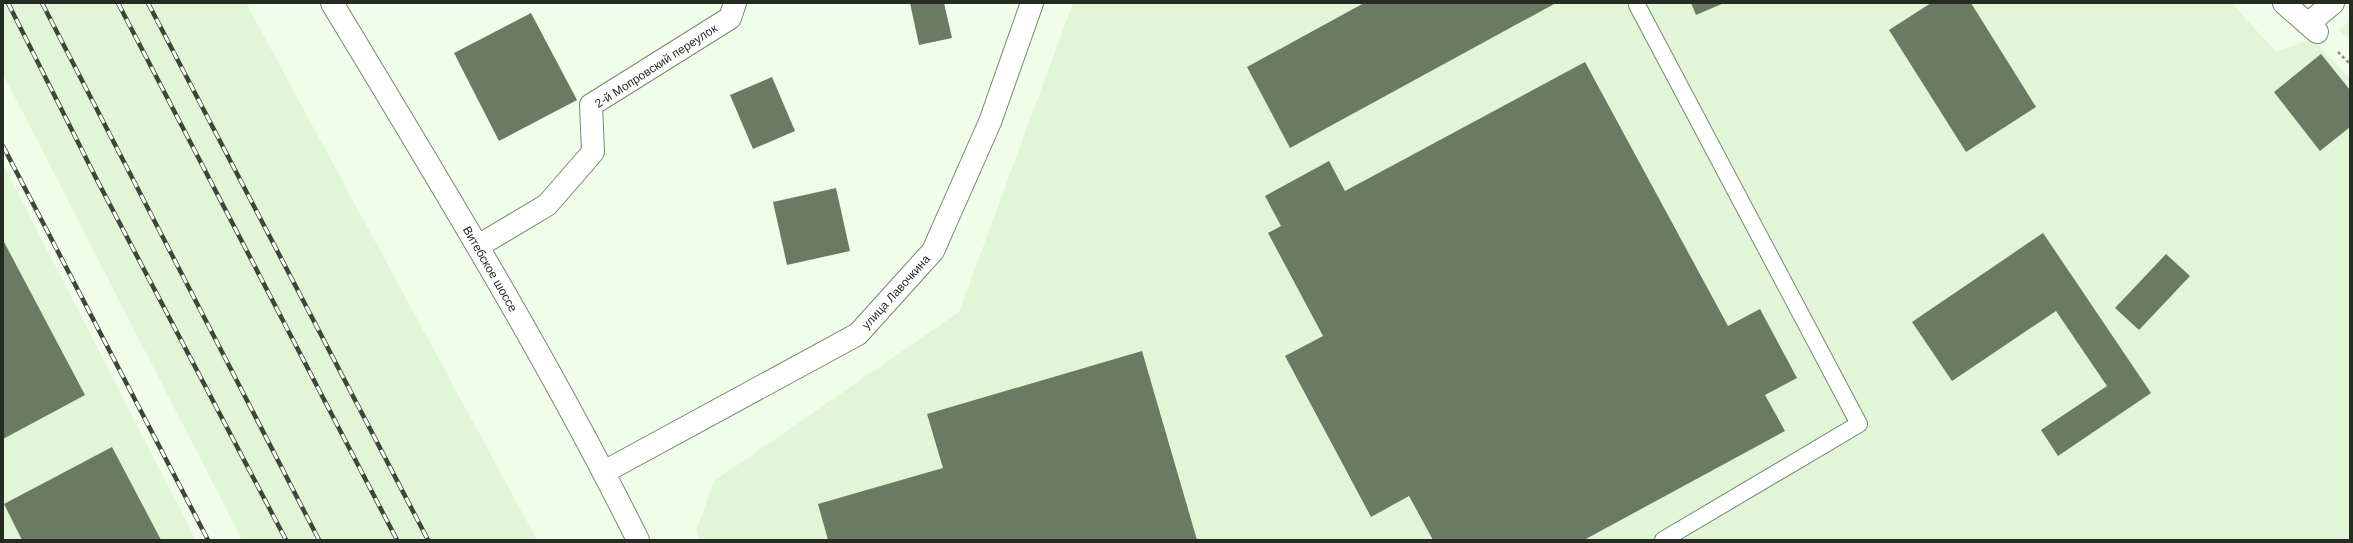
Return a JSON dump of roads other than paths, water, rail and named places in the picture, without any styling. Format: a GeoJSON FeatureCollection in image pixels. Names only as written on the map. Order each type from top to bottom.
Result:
{"type":"FeatureCollection","features":[{"type":"Feature","properties":{"kind":"main road","name":"Витебское шоссе"},"geometry":{"type":"LineString","coordinates":[[332,3],[478,246],[604,472],[638,540]]}},
{"type":"Feature","properties":{"kind":"main road","name":"2-й Мопровский переулок"},"geometry":{"type":"LineString","coordinates":[[478,246],[546,205],[593,152],[591,105],[730,18],[735,3]]}},
{"type":"Feature","properties":{"kind":"main road","name":"улица Лавочкина"},"geometry":{"type":"LineString","coordinates":[[604,472],[858,334],[933,251],[990,122],[1032,3]]}},
{"type":"Feature","properties":{"kind":"main road"},"geometry":{"type":"LineString","coordinates":[[2284,3],[2313,27],[2333,3]]}},
{"type":"Feature","properties":{"kind":"lane"},"geometry":{"type":"LineString","coordinates":[[1638,4],[1859,424],[1663,540]]}},
{"type":"Feature","properties":{"kind":"railway"},"geometry":{"type":"LineString","coordinates":[[8,3],[97,180],[286,540]]}},
{"type":"Feature","properties":{"kind":"railway"},"geometry":{"type":"LineString","coordinates":[[42,3],[319,540]]}},
{"type":"Feature","properties":{"kind":"railway"},"geometry":{"type":"LineString","coordinates":[[118,3],[397,540]]}},
{"type":"Feature","properties":{"kind":"railway"},"geometry":{"type":"LineString","coordinates":[[148,3],[428,540]]}},
{"type":"Feature","properties":{"kind":"railway"},"geometry":{"type":"LineString","coordinates":[[3,146],[208,540]]}}]}
